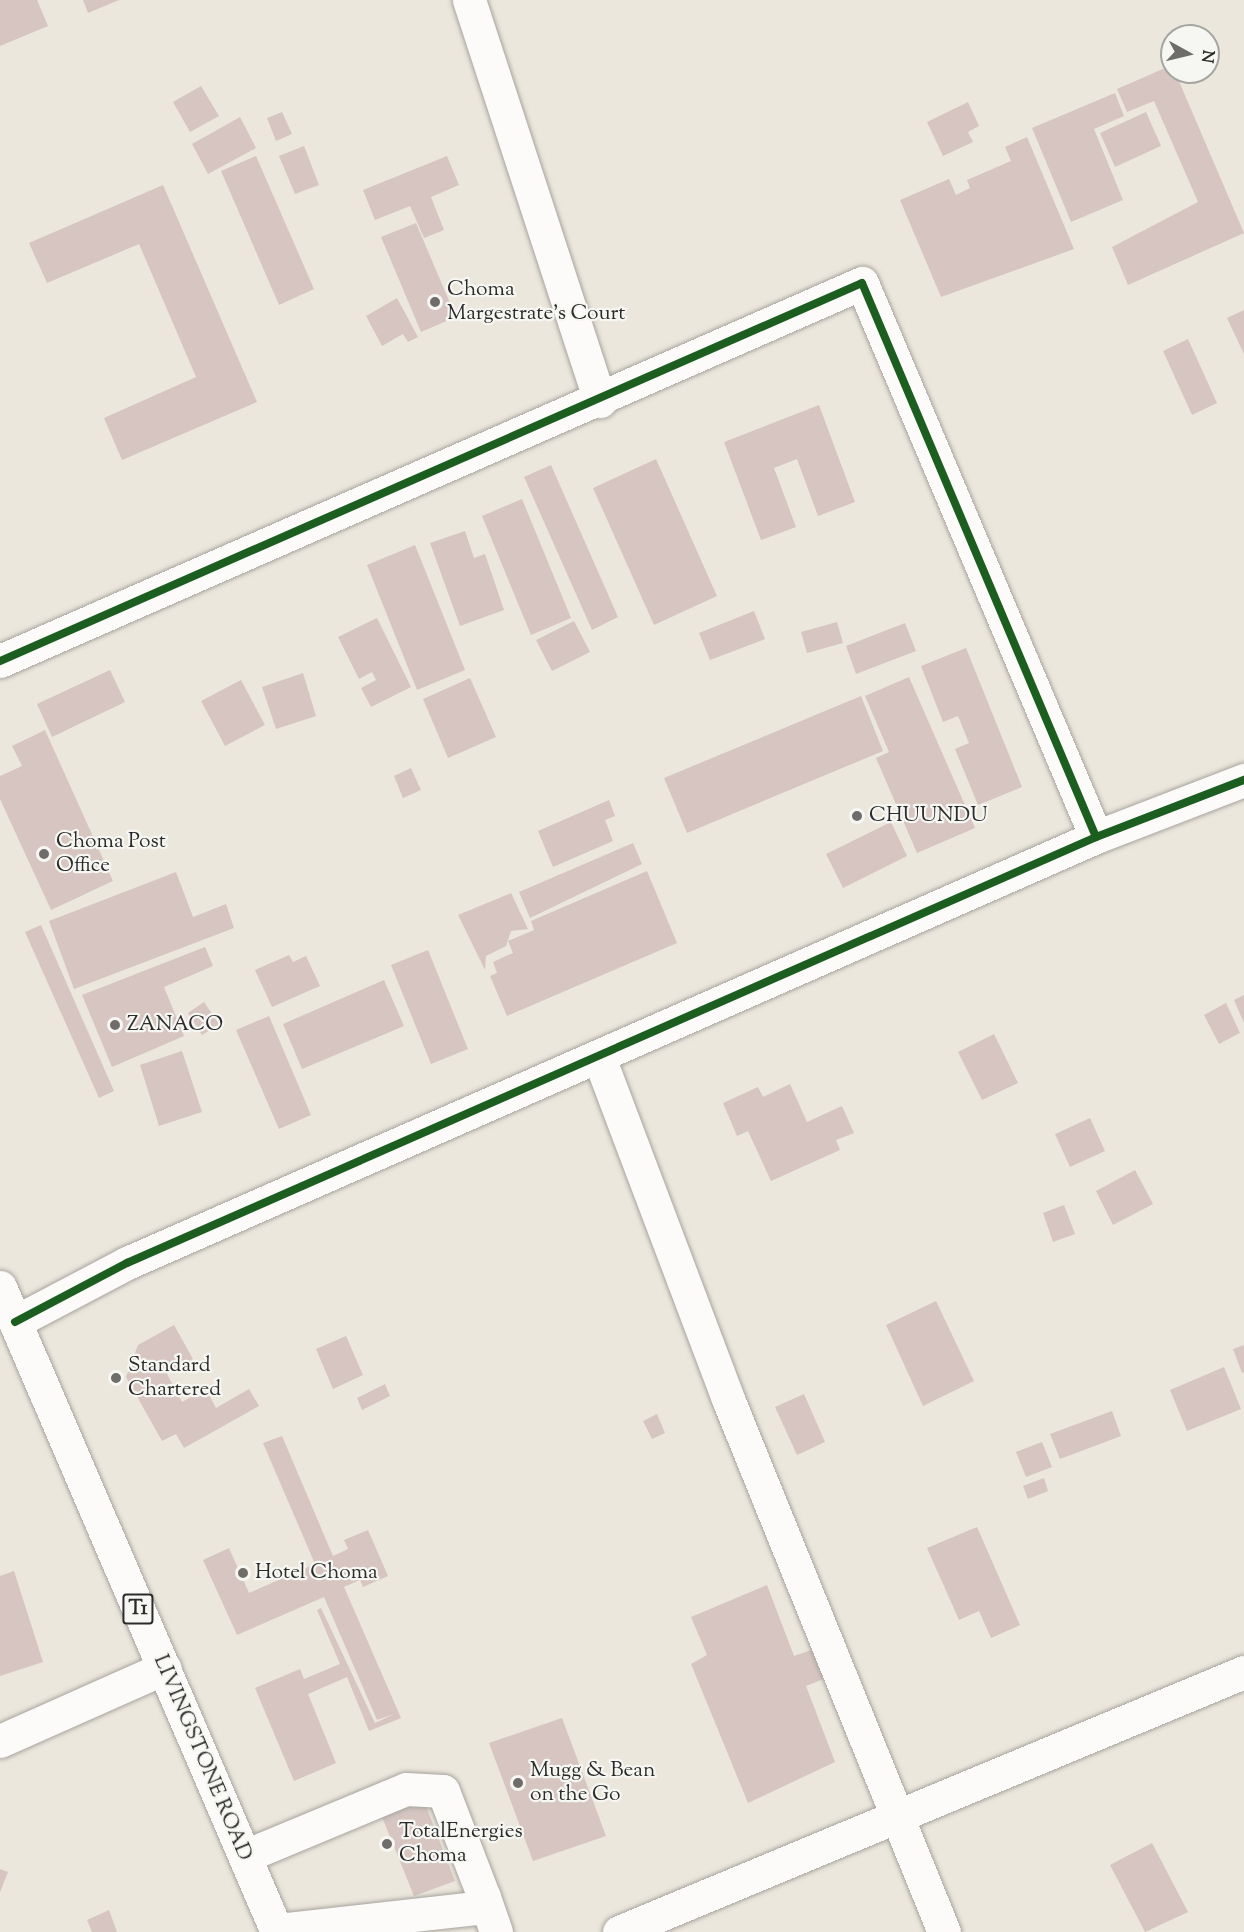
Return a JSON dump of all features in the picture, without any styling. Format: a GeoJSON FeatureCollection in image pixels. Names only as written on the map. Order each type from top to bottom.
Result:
{"type":"FeatureCollection","features":[{"type":"Feature","properties":{"kind":"main road"},"geometry":{"type":"LineString","coordinates":[[469,0],[600,401]]}},
{"type":"Feature","properties":{"kind":"main road"},"geometry":{"type":"LineString","coordinates":[[0,661],[600,401],[862,283],[1096,837]]}},
{"type":"Feature","properties":{"kind":"main road"},"geometry":{"type":"LineString","coordinates":[[15,1322],[127,1263],[600,1060],[1096,837],[1244,780]]}},
{"type":"Feature","properties":{"kind":"main road"},"geometry":{"type":"LineString","coordinates":[[600,1060],[894,1817],[944,1932]]}},
{"type":"Feature","properties":{"kind":"main road","name":"LIVINGSTONE ROAD"},"geometry":{"type":"LineString","coordinates":[[0,1287],[276,1931]]}},
{"type":"Feature","properties":{"kind":"main road"},"geometry":{"type":"LineString","coordinates":[[0,1741],[164,1668]]}},
{"type":"Feature","properties":{"kind":"main road"},"geometry":{"type":"LineString","coordinates":[[619,1932],[1244,1672]]}},
{"type":"Feature","properties":{"kind":"main road"},"geometry":{"type":"LineString","coordinates":[[244,1856],[406,1789],[443,1791],[496,1932]]}},
{"type":"Feature","properties":{"kind":"main road"},"geometry":{"type":"LineString","coordinates":[[276,1931],[476,1908],[484,1897]]}},
{"type":"Feature","properties":{"kind":"building"},"geometry":{"type":"Polygon","coordinates":[[[0,0],[37,0],[48,26],[0,46],[0,0]]]}},
{"type":"Feature","properties":{"kind":"building"},"geometry":{"type":"Polygon","coordinates":[[[83,0],[119,0],[88,13],[83,0]]]}},
{"type":"Feature","properties":{"kind":"building"},"geometry":{"type":"Polygon","coordinates":[[[1160,70],[1160,84],[1180,84],[1244,233],[1128,285],[1112,247],[1198,202],[1154,101],[1127,112],[1117,89],[1160,70]]]}},
{"type":"Feature","properties":{"kind":"building"},"geometry":{"type":"Polygon","coordinates":[[[201,86],[219,116],[190,132],[173,102],[201,86]]]}},
{"type":"Feature","properties":{"kind":"building"},"geometry":{"type":"Polygon","coordinates":[[[1115,93],[1124,116],[1094,129],[1123,200],[1071,222],[1032,128],[1115,93]]]}},
{"type":"Feature","properties":{"kind":"building"},"geometry":{"type":"Polygon","coordinates":[[[968,102],[979,126],[968,132],[973,142],[943,156],[927,122],[968,102]]]}},
{"type":"Feature","properties":{"kind":"building"},"geometry":{"type":"Polygon","coordinates":[[[282,112],[292,134],[276,141],[267,118],[282,112]]]}},
{"type":"Feature","properties":{"kind":"building"},"geometry":{"type":"Polygon","coordinates":[[[1146,112],[1161,146],[1115,167],[1100,133],[1146,112]]]}},
{"type":"Feature","properties":{"kind":"building"},"geometry":{"type":"Polygon","coordinates":[[[240,117],[256,148],[208,174],[192,144],[240,117]]]}},
{"type":"Feature","properties":{"kind":"building"},"geometry":{"type":"Polygon","coordinates":[[[1027,137],[1074,249],[941,297],[900,200],[949,179],[956,195],[970,188],[967,180],[1011,161],[1005,147],[1027,137]]]}},
{"type":"Feature","properties":{"kind":"building"},"geometry":{"type":"Polygon","coordinates":[[[304,146],[319,185],[295,194],[279,156],[304,146]]]}},
{"type":"Feature","properties":{"kind":"building"},"geometry":{"type":"Polygon","coordinates":[[[256,156],[314,289],[279,305],[221,171],[256,156]]]}},
{"type":"Feature","properties":{"kind":"building"},"geometry":{"type":"Polygon","coordinates":[[[447,156],[459,185],[431,197],[444,230],[424,238],[410,206],[375,220],[363,190],[447,156]]]}},
{"type":"Feature","properties":{"kind":"building"},"geometry":{"type":"Polygon","coordinates":[[[163,185],[257,402],[122,460],[104,418],[196,377],[139,244],[47,283],[29,243],[163,185]]]}},
{"type":"Feature","properties":{"kind":"building"},"geometry":{"type":"Polygon","coordinates":[[[416,223],[456,317],[421,332],[381,237],[416,223]]]}},
{"type":"Feature","properties":{"kind":"building"},"geometry":{"type":"Polygon","coordinates":[[[397,298],[418,337],[408,342],[403,334],[382,346],[366,316],[397,298]]]}},
{"type":"Feature","properties":{"kind":"building"},"geometry":{"type":"Polygon","coordinates":[[[1244,310],[1244,354],[1227,318],[1244,310]]]}},
{"type":"Feature","properties":{"kind":"building"},"geometry":{"type":"Polygon","coordinates":[[[1188,339],[1217,403],[1192,415],[1163,351],[1188,339]]]}},
{"type":"Feature","properties":{"kind":"building"},"geometry":{"type":"Polygon","coordinates":[[[819,405],[855,502],[818,516],[797,459],[774,468],[796,527],[761,540],[724,442],[819,405]]]}},
{"type":"Feature","properties":{"kind":"building"},"geometry":{"type":"Polygon","coordinates":[[[656,459],[717,596],[654,625],[593,488],[656,459]]]}},
{"type":"Feature","properties":{"kind":"building"},"geometry":{"type":"Polygon","coordinates":[[[551,465],[618,617],[592,630],[524,477],[551,465]]]}},
{"type":"Feature","properties":{"kind":"building"},"geometry":{"type":"Polygon","coordinates":[[[522,499],[571,618],[531,635],[482,516],[522,499]]]}},
{"type":"Feature","properties":{"kind":"building"},"geometry":{"type":"Polygon","coordinates":[[[465,531],[474,558],[485,554],[504,610],[460,626],[430,543],[465,531]]]}},
{"type":"Feature","properties":{"kind":"building"},"geometry":{"type":"Polygon","coordinates":[[[415,545],[465,670],[417,690],[367,565],[415,545]]]}},
{"type":"Feature","properties":{"kind":"building"},"geometry":{"type":"Polygon","coordinates":[[[754,611],[765,639],[710,660],[699,633],[754,611]]]}},
{"type":"Feature","properties":{"kind":"building"},"geometry":{"type":"Polygon","coordinates":[[[377,618],[411,687],[371,707],[361,688],[376,680],[372,672],[359,679],[338,637],[377,618]]]}},
{"type":"Feature","properties":{"kind":"building"},"geometry":{"type":"Polygon","coordinates":[[[574,621],[590,652],[552,671],[536,640],[574,621]]]}},
{"type":"Feature","properties":{"kind":"building"},"geometry":{"type":"Polygon","coordinates":[[[837,622],[843,643],[807,653],[801,632],[837,622]]]}},
{"type":"Feature","properties":{"kind":"building"},"geometry":{"type":"Polygon","coordinates":[[[905,623],[916,651],[856,674],[846,646],[905,623]]]}},
{"type":"Feature","properties":{"kind":"building"},"geometry":{"type":"Polygon","coordinates":[[[966,648],[1022,787],[978,805],[955,749],[969,743],[958,716],[943,722],[921,666],[966,648]]]}},
{"type":"Feature","properties":{"kind":"building"},"geometry":{"type":"Polygon","coordinates":[[[110,670],[125,702],[52,737],[37,704],[110,670]]]}},
{"type":"Feature","properties":{"kind":"building"},"geometry":{"type":"Polygon","coordinates":[[[303,673],[316,716],[276,729],[262,687],[303,673]]]}},
{"type":"Feature","properties":{"kind":"building"},"geometry":{"type":"Polygon","coordinates":[[[909,677],[975,828],[917,853],[876,758],[889,752],[865,696],[909,677]]]}},
{"type":"Feature","properties":{"kind":"building"},"geometry":{"type":"Polygon","coordinates":[[[470,678],[496,737],[448,758],[423,699],[470,678]]]}},
{"type":"Feature","properties":{"kind":"building"},"geometry":{"type":"Polygon","coordinates":[[[241,680],[265,725],[225,746],[201,701],[241,680]]]}},
{"type":"Feature","properties":{"kind":"building"},"geometry":{"type":"Polygon","coordinates":[[[861,696],[883,751],[687,833],[664,778],[861,696]]]}},
{"type":"Feature","properties":{"kind":"building"},"geometry":{"type":"Polygon","coordinates":[[[45,730],[113,881],[51,910],[0,799],[0,776],[22,766],[12,746],[45,730]]]}},
{"type":"Feature","properties":{"kind":"building"},"geometry":{"type":"Polygon","coordinates":[[[411,768],[421,790],[403,798],[394,776],[411,768]]]}},
{"type":"Feature","properties":{"kind":"building"},"geometry":{"type":"Polygon","coordinates":[[[609,800],[615,816],[605,820],[613,841],[553,867],[538,831],[609,800]]]}},
{"type":"Feature","properties":{"kind":"building"},"geometry":{"type":"Polygon","coordinates":[[[891,822],[907,856],[843,888],[826,854],[891,822]]]}},
{"type":"Feature","properties":{"kind":"building"},"geometry":{"type":"Polygon","coordinates":[[[633,843],[642,864],[530,918],[519,892],[633,843]]]}},
{"type":"Feature","properties":{"kind":"building"},"geometry":{"type":"Polygon","coordinates":[[[647,871],[677,943],[507,1016],[490,976],[497,973],[493,962],[513,953],[508,941],[534,930],[531,921],[647,871]]]}},
{"type":"Feature","properties":{"kind":"building"},"geometry":{"type":"Polygon","coordinates":[[[176,872],[193,917],[226,904],[234,928],[74,989],[49,921],[176,872]]]}},
{"type":"Feature","properties":{"kind":"building"},"geometry":{"type":"Polygon","coordinates":[[[511,893],[528,929],[511,931],[506,946],[486,956],[485,970],[458,915],[511,893]]]}},
{"type":"Feature","properties":{"kind":"building"},"geometry":{"type":"Polygon","coordinates":[[[41,925],[114,1091],[99,1098],[25,932],[41,925]]]}},
{"type":"Feature","properties":{"kind":"building"},"geometry":{"type":"Polygon","coordinates":[[[205,947],[213,966],[164,987],[184,1036],[112,1067],[82,995],[205,947]]]}},
{"type":"Feature","properties":{"kind":"building"},"geometry":{"type":"Polygon","coordinates":[[[428,950],[468,1049],[431,1064],[391,965],[428,950]]]}},
{"type":"Feature","properties":{"kind":"building"},"geometry":{"type":"Polygon","coordinates":[[[289,955],[293,962],[306,956],[320,986],[272,1007],[255,970],[289,955]]]}},
{"type":"Feature","properties":{"kind":"building"},"geometry":{"type":"Polygon","coordinates":[[[384,980],[404,1026],[302,1069],[283,1024],[384,980]]]}},
{"type":"Feature","properties":{"kind":"building"},"geometry":{"type":"Polygon","coordinates":[[[1244,995],[1244,1023],[1234,1000],[1244,995]]]}},
{"type":"Feature","properties":{"kind":"building"},"geometry":{"type":"Polygon","coordinates":[[[204,1002],[219,1024],[202,1035],[188,1013],[204,1002]]]}},
{"type":"Feature","properties":{"kind":"building"},"geometry":{"type":"Polygon","coordinates":[[[1226,1003],[1240,1033],[1219,1044],[1204,1015],[1226,1003]]]}},
{"type":"Feature","properties":{"kind":"building"},"geometry":{"type":"Polygon","coordinates":[[[269,1016],[311,1115],[279,1129],[236,1030],[269,1016]]]}},
{"type":"Feature","properties":{"kind":"building"},"geometry":{"type":"Polygon","coordinates":[[[994,1034],[1018,1083],[982,1100],[958,1052],[994,1034]]]}},
{"type":"Feature","properties":{"kind":"building"},"geometry":{"type":"Polygon","coordinates":[[[182,1051],[202,1112],[159,1126],[140,1065],[182,1051]]]}},
{"type":"Feature","properties":{"kind":"building"},"geometry":{"type":"Polygon","coordinates":[[[790,1084],[807,1122],[842,1106],[854,1133],[836,1140],[840,1150],[771,1181],[748,1131],[737,1136],[723,1103],[758,1087],[763,1097],[790,1084]]]}},
{"type":"Feature","properties":{"kind":"building"},"geometry":{"type":"Polygon","coordinates":[[[1090,1118],[1105,1151],[1070,1167],[1055,1134],[1090,1118]]]}},
{"type":"Feature","properties":{"kind":"building"},"geometry":{"type":"Polygon","coordinates":[[[1135,1170],[1153,1204],[1113,1225],[1096,1191],[1135,1170]]]}},
{"type":"Feature","properties":{"kind":"building"},"geometry":{"type":"Polygon","coordinates":[[[1064,1205],[1075,1234],[1053,1242],[1043,1213],[1064,1205]]]}},
{"type":"Feature","properties":{"kind":"building"},"geometry":{"type":"Polygon","coordinates":[[[936,1301],[974,1381],[923,1406],[886,1325],[936,1301]]]}},
{"type":"Feature","properties":{"kind":"building"},"geometry":{"type":"Polygon","coordinates":[[[174,1325],[193,1359],[167,1374],[182,1402],[206,1389],[216,1408],[249,1389],[259,1406],[184,1448],[176,1434],[162,1441],[126,1377],[138,1345],[174,1325]]]}},
{"type":"Feature","properties":{"kind":"building"},"geometry":{"type":"Polygon","coordinates":[[[346,1336],[363,1375],[333,1389],[316,1349],[346,1336]]]}},
{"type":"Feature","properties":{"kind":"building"},"geometry":{"type":"Polygon","coordinates":[[[1244,1345],[1244,1372],[1242,1373],[1233,1349],[1244,1345]]]}},
{"type":"Feature","properties":{"kind":"building"},"geometry":{"type":"Polygon","coordinates":[[[1224,1367],[1241,1409],[1187,1431],[1170,1390],[1224,1367]]]}},
{"type":"Feature","properties":{"kind":"building"},"geometry":{"type":"Polygon","coordinates":[[[385,1384],[390,1396],[362,1410],[357,1398],[385,1384]]]}},
{"type":"Feature","properties":{"kind":"building"},"geometry":{"type":"Polygon","coordinates":[[[804,1394],[825,1442],[797,1455],[775,1407],[804,1394]]]}},
{"type":"Feature","properties":{"kind":"building"},"geometry":{"type":"Polygon","coordinates":[[[1112,1411],[1121,1436],[1060,1459],[1050,1434],[1112,1411]]]}},
{"type":"Feature","properties":{"kind":"building"},"geometry":{"type":"Polygon","coordinates":[[[657,1414],[665,1433],[652,1439],[643,1421],[657,1414]]]}},
{"type":"Feature","properties":{"kind":"building"},"geometry":{"type":"Polygon","coordinates":[[[282,1436],[333,1556],[348,1549],[344,1540],[368,1530],[388,1576],[363,1587],[360,1580],[344,1587],[401,1718],[369,1731],[347,1677],[308,1694],[336,1763],[294,1781],[255,1688],[300,1669],[304,1679],[340,1664],[317,1610],[321,1608],[375,1723],[394,1714],[377,1720],[324,1597],[237,1635],[203,1560],[229,1548],[249,1593],[315,1564],[263,1443],[282,1436]]]}},
{"type":"Feature","properties":{"kind":"building"},"geometry":{"type":"Polygon","coordinates":[[[1042,1442],[1052,1467],[1026,1477],[1016,1452],[1042,1442]]]}},
{"type":"Feature","properties":{"kind":"building"},"geometry":{"type":"Polygon","coordinates":[[[1044,1478],[1048,1491],[1028,1499],[1023,1486],[1044,1478]]]}},
{"type":"Feature","properties":{"kind":"building"},"geometry":{"type":"Polygon","coordinates":[[[977,1527],[1020,1625],[991,1638],[979,1611],[959,1620],[927,1548],[977,1527]]]}},
{"type":"Feature","properties":{"kind":"building"},"geometry":{"type":"Polygon","coordinates":[[[14,1571],[43,1662],[0,1676],[0,1576],[14,1571]]]}},
{"type":"Feature","properties":{"kind":"building"},"geometry":{"type":"Polygon","coordinates":[[[767,1585],[794,1656],[820,1647],[831,1676],[806,1686],[835,1762],[748,1803],[691,1664],[707,1655],[691,1617],[767,1585]]]}},
{"type":"Feature","properties":{"kind":"building"},"geometry":{"type":"Polygon","coordinates":[[[562,1718],[606,1836],[533,1861],[489,1743],[562,1718]]]}},
{"type":"Feature","properties":{"kind":"building"},"geometry":{"type":"Polygon","coordinates":[[[424,1801],[455,1881],[414,1896],[382,1817],[424,1801]]]}},
{"type":"Feature","properties":{"kind":"building"},"geometry":{"type":"Polygon","coordinates":[[[1152,1843],[1188,1912],[1145,1932],[1110,1865],[1152,1843]]]}},
{"type":"Feature","properties":{"kind":"building"},"geometry":{"type":"Polygon","coordinates":[[[0,1869],[8,1872],[0,1892],[0,1869]]]}},
{"type":"Feature","properties":{"kind":"building"},"geometry":{"type":"Polygon","coordinates":[[[109,1910],[117,1932],[92,1932],[87,1920],[109,1910]]]}},
{"type":"Feature","properties":{"kind":"cycle path"},"geometry":{"type":"LineString","coordinates":[[0,661],[862,283],[1096,837]]}},
{"type":"Feature","properties":{"kind":"cycle path"},"geometry":{"type":"LineString","coordinates":[[15,1322],[127,1263],[1096,837],[1244,780]]}},
{"type":"Feature","properties":{"kind":"place","name":"Choma Margestrate's Court"},"geometry":{"type":"Point","coordinates":[435,302]}},
{"type":"Feature","properties":{"kind":"place","name":"CHUUNDU"},"geometry":{"type":"Point","coordinates":[857,816]}},
{"type":"Feature","properties":{"kind":"place","name":"Choma Post Office"},"geometry":{"type":"Point","coordinates":[44,854]}},
{"type":"Feature","properties":{"kind":"place","name":"ZANACO"},"geometry":{"type":"Point","coordinates":[115,1025]}},
{"type":"Feature","properties":{"kind":"place","name":"Standard Chartered"},"geometry":{"type":"Point","coordinates":[116,1378]}},
{"type":"Feature","properties":{"kind":"place","name":"Hotel Choma"},"geometry":{"type":"Point","coordinates":[243,1573]}},
{"type":"Feature","properties":{"kind":"place","name":"Mugg & Bean on the Go"},"geometry":{"type":"Point","coordinates":[518,1783]}},
{"type":"Feature","properties":{"kind":"place","name":"TotalEnergies Choma"},"geometry":{"type":"Point","coordinates":[387,1844]}}]}
